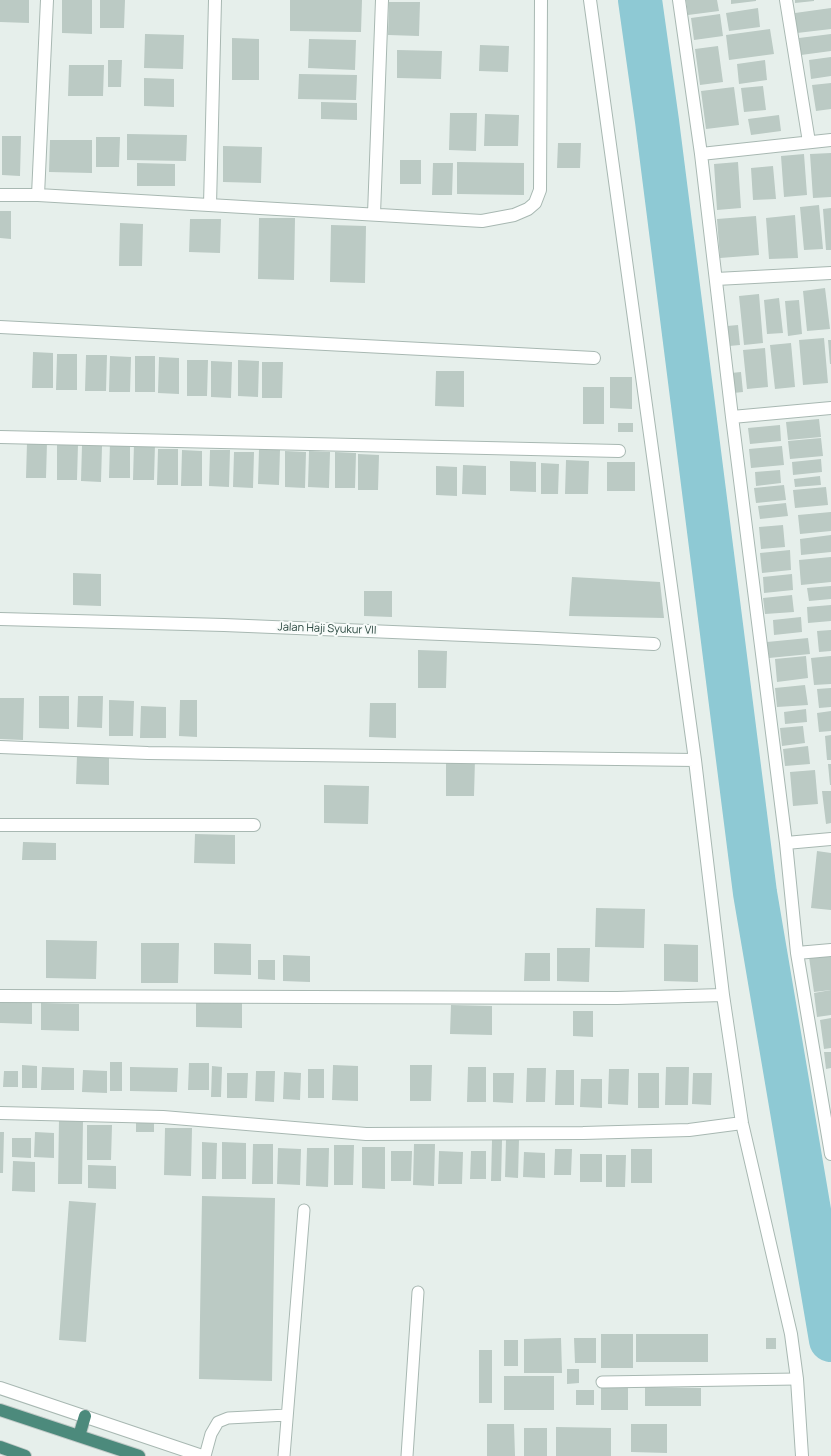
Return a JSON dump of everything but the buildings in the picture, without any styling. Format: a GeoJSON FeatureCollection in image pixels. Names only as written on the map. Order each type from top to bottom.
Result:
{"type":"FeatureCollection","features":[{"type":"Feature","properties":{"kind":"highway"},"geometry":{"type":"LineString","coordinates":[[0,1410],[139,1456]]}},
{"type":"Feature","properties":{"kind":"highway"},"geometry":{"type":"LineString","coordinates":[[80,1436],[85,1416]]}},
{"type":"Feature","properties":{"kind":"highway"},"geometry":{"type":"LineString","coordinates":[[0,1447],[25,1456]]}},
{"type":"Feature","properties":{"kind":"street"},"geometry":{"type":"LineString","coordinates":[[38,195],[47,0]]}},
{"type":"Feature","properties":{"kind":"street"},"geometry":{"type":"LineString","coordinates":[[210,205],[215,0]]}},
{"type":"Feature","properties":{"kind":"street"},"geometry":{"type":"LineString","coordinates":[[374,214],[382,0]]}},
{"type":"Feature","properties":{"kind":"street"},"geometry":{"type":"LineString","coordinates":[[0,195],[38,195],[482,221],[514,215],[528,209],[535,203],[540,190],[541,0]]}},
{"type":"Feature","properties":{"kind":"street"},"geometry":{"type":"LineString","coordinates":[[590,0],[695,760],[723,995],[742,1123],[791,1334],[797,1379],[802,1456]]}},
{"type":"Feature","properties":{"kind":"street"},"geometry":{"type":"LineString","coordinates":[[679,0],[701,154],[732,417],[786,843],[796,953],[831,1154]]}},
{"type":"Feature","properties":{"kind":"street"},"geometry":{"type":"LineString","coordinates":[[786,0],[809,142]]}},
{"type":"Feature","properties":{"kind":"street"},"geometry":{"type":"LineString","coordinates":[[701,154],[831,140]]}},
{"type":"Feature","properties":{"kind":"street"},"geometry":{"type":"LineString","coordinates":[[716,279],[831,272]]}},
{"type":"Feature","properties":{"kind":"street"},"geometry":{"type":"LineString","coordinates":[[0,327],[594,358]]}},
{"type":"Feature","properties":{"kind":"street"},"geometry":{"type":"LineString","coordinates":[[732,417],[831,408]]}},
{"type":"Feature","properties":{"kind":"street"},"geometry":{"type":"LineString","coordinates":[[0,437],[619,451]]}},
{"type":"Feature","properties":{"kind":"street","name":"Jalan Haji Syukur VII"},"geometry":{"type":"LineString","coordinates":[[0,619],[239,625],[654,644]]}},
{"type":"Feature","properties":{"kind":"street"},"geometry":{"type":"LineString","coordinates":[[0,747],[148,753],[695,760]]}},
{"type":"Feature","properties":{"kind":"street"},"geometry":{"type":"LineString","coordinates":[[0,825],[254,825]]}},
{"type":"Feature","properties":{"kind":"street"},"geometry":{"type":"LineString","coordinates":[[786,843],[831,839]]}},
{"type":"Feature","properties":{"kind":"street"},"geometry":{"type":"LineString","coordinates":[[796,953],[831,950]]}},
{"type":"Feature","properties":{"kind":"street"},"geometry":{"type":"LineString","coordinates":[[0,996],[617,998],[723,995]]}},
{"type":"Feature","properties":{"kind":"street"},"geometry":{"type":"LineString","coordinates":[[0,1113],[163,1117],[366,1134],[583,1133],[689,1130],[742,1123]]}},
{"type":"Feature","properties":{"kind":"street"},"geometry":{"type":"LineString","coordinates":[[0,1388],[202,1456]]}},
{"type":"Feature","properties":{"kind":"lane"},"geometry":{"type":"LineString","coordinates":[[284,1456],[304,1210]]}},
{"type":"Feature","properties":{"kind":"lane"},"geometry":{"type":"LineString","coordinates":[[407,1456],[418,1292]]}},
{"type":"Feature","properties":{"kind":"lane"},"geometry":{"type":"LineString","coordinates":[[602,1382],[797,1379]]}},
{"type":"Feature","properties":{"kind":"lane"},"geometry":{"type":"LineString","coordinates":[[205,1456],[210,1434],[218,1422],[228,1418],[288,1415]]}},
{"type":"Feature","properties":{"kind":"waterway"},"geometry":{"type":"LineString","coordinates":[[640,0],[657,121],[755,893],[831,1340]]}}]}
